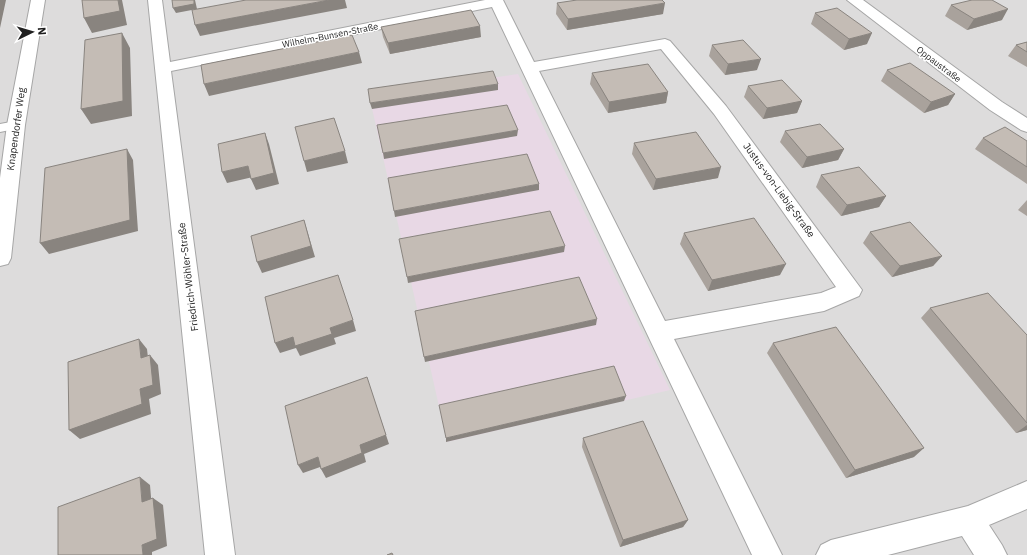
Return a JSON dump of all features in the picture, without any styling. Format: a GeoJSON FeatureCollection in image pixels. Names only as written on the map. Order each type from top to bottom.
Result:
{"type":"FeatureCollection","features":[{"type":"Feature","properties":{"kind":"street","name":"Knapendorfer Weg"},"geometry":{"type":"LineString","coordinates":[[0,258],[8,126],[38,0]]}},
{"type":"Feature","properties":{"kind":"street","name":"Friedrich-Wöhler-Straße"},"geometry":{"type":"LineString","coordinates":[[155,0],[220,555]]}},
{"type":"Feature","properties":{"kind":"street","name":"Oppaustraße"},"geometry":{"type":"LineString","coordinates":[[854,0],[996,106],[1027,126]]}},
{"type":"Feature","properties":{"kind":"street","name":"Wilhelm-Bunsen-Straße"},"geometry":{"type":"LineString","coordinates":[[163,68],[497,1]]}},
{"type":"Feature","properties":{"kind":"street"},"geometry":{"type":"LineString","coordinates":[[497,1],[767,555]]}},
{"type":"Feature","properties":{"kind":"street","name":"Justus-von-Liebig-Straße"},"geometry":{"type":"LineString","coordinates":[[529,68],[665,44],[720,110],[852,290],[824,302],[657,332]]}},
{"type":"Feature","properties":{"kind":"street"},"geometry":{"type":"LineString","coordinates":[[831,555],[968,520],[1027,495]]}},
{"type":"Feature","properties":{"kind":"street"},"geometry":{"type":"LineString","coordinates":[[968,520],[992,555]]}},
{"type":"Feature","properties":{"kind":"shaded area"},"geometry":{"type":"Polygon","coordinates":[[[0,0],[1027,0],[1027,555],[0,555],[0,0]]]}},
{"type":"Feature","properties":{"kind":"shaded area"},"geometry":{"type":"Polygon","coordinates":[[[518,74],[670,390],[447,442],[369,95],[518,74]]]}},
{"type":"Feature","properties":{"kind":"building"},"geometry":{"type":"Polygon","coordinates":[[[82,0],[118,0],[120,11],[84,18],[82,0]]]}},
{"type":"Feature","properties":{"kind":"building"},"geometry":{"type":"Polygon","coordinates":[[[172,0],[194,0],[194,4],[173,8],[172,0]]]}},
{"type":"Feature","properties":{"kind":"building"},"geometry":{"type":"Polygon","coordinates":[[[246,0],[329,0],[195,25],[192,10],[246,0]]]}},
{"type":"Feature","properties":{"kind":"building"},"geometry":{"type":"Polygon","coordinates":[[[577,0],[662,0],[665,3],[568,19],[557,3],[577,0]]]}},
{"type":"Feature","properties":{"kind":"building"},"geometry":{"type":"Polygon","coordinates":[[[972,0],[992,0],[1008,9],[974,19],[951,5],[972,0]]]}},
{"type":"Feature","properties":{"kind":"building"},"geometry":{"type":"Polygon","coordinates":[[[837,8],[872,33],[849,39],[815,13],[837,8]]]}},
{"type":"Feature","properties":{"kind":"building"},"geometry":{"type":"Polygon","coordinates":[[[471,10],[480,26],[388,43],[381,27],[471,10]]]}},
{"type":"Feature","properties":{"kind":"building"},"geometry":{"type":"Polygon","coordinates":[[[122,33],[123,101],[81,109],[85,40],[122,33]]]}},
{"type":"Feature","properties":{"kind":"building"},"geometry":{"type":"Polygon","coordinates":[[[352,35],[359,52],[204,84],[201,65],[352,35]]]}},
{"type":"Feature","properties":{"kind":"building"},"geometry":{"type":"Polygon","coordinates":[[[743,40],[761,59],[728,64],[712,45],[743,40]]]}},
{"type":"Feature","properties":{"kind":"building"},"geometry":{"type":"Polygon","coordinates":[[[1027,42],[1027,52],[1016,45],[1027,42]]]}},
{"type":"Feature","properties":{"kind":"building"},"geometry":{"type":"Polygon","coordinates":[[[910,63],[955,94],[931,102],[887,70],[910,63]]]}},
{"type":"Feature","properties":{"kind":"building"},"geometry":{"type":"Polygon","coordinates":[[[648,64],[668,92],[609,102],[592,73],[648,64]]]}},
{"type":"Feature","properties":{"kind":"building"},"geometry":{"type":"Polygon","coordinates":[[[493,71],[498,84],[370,103],[368,89],[493,71]]]}},
{"type":"Feature","properties":{"kind":"building"},"geometry":{"type":"Polygon","coordinates":[[[782,80],[802,101],[767,108],[748,86],[782,80]]]}},
{"type":"Feature","properties":{"kind":"building"},"geometry":{"type":"Polygon","coordinates":[[[507,105],[518,130],[383,153],[377,125],[507,105]]]}},
{"type":"Feature","properties":{"kind":"building"},"geometry":{"type":"Polygon","coordinates":[[[334,118],[345,151],[304,161],[295,127],[334,118]]]}},
{"type":"Feature","properties":{"kind":"building"},"geometry":{"type":"Polygon","coordinates":[[[820,124],[844,149],[807,157],[785,131],[820,124]]]}},
{"type":"Feature","properties":{"kind":"building"},"geometry":{"type":"Polygon","coordinates":[[[1005,127],[1027,141],[1027,167],[983,138],[1005,127]]]}},
{"type":"Feature","properties":{"kind":"building"},"geometry":{"type":"Polygon","coordinates":[[[696,132],[721,167],[656,179],[634,143],[696,132]]]}},
{"type":"Feature","properties":{"kind":"building"},"geometry":{"type":"Polygon","coordinates":[[[265,133],[274,173],[251,179],[248,166],[222,172],[218,144],[265,133]]]}},
{"type":"Feature","properties":{"kind":"building"},"geometry":{"type":"Polygon","coordinates":[[[127,149],[130,220],[40,243],[45,168],[127,149]]]}},
{"type":"Feature","properties":{"kind":"building"},"geometry":{"type":"Polygon","coordinates":[[[527,154],[539,184],[394,211],[388,178],[527,154]]]}},
{"type":"Feature","properties":{"kind":"building"},"geometry":{"type":"Polygon","coordinates":[[[859,167],[886,196],[847,205],[821,175],[859,167]]]}},
{"type":"Feature","properties":{"kind":"building"},"geometry":{"type":"Polygon","coordinates":[[[550,211],[565,246],[407,277],[399,239],[550,211]]]}},
{"type":"Feature","properties":{"kind":"building"},"geometry":{"type":"Polygon","coordinates":[[[754,218],[786,264],[712,280],[684,233],[754,218]]]}},
{"type":"Feature","properties":{"kind":"building"},"geometry":{"type":"Polygon","coordinates":[[[304,220],[311,246],[257,262],[251,236],[304,220]]]}},
{"type":"Feature","properties":{"kind":"building"},"geometry":{"type":"Polygon","coordinates":[[[910,222],[942,256],[900,266],[870,232],[910,222]]]}},
{"type":"Feature","properties":{"kind":"building"},"geometry":{"type":"Polygon","coordinates":[[[338,275],[353,320],[330,328],[332,334],[295,346],[293,337],[275,343],[265,297],[338,275]]]}},
{"type":"Feature","properties":{"kind":"building"},"geometry":{"type":"Polygon","coordinates":[[[579,277],[597,319],[424,357],[415,311],[579,277]]]}},
{"type":"Feature","properties":{"kind":"building"},"geometry":{"type":"Polygon","coordinates":[[[988,293],[1027,335],[1027,423],[930,308],[988,293]]]}},
{"type":"Feature","properties":{"kind":"building"},"geometry":{"type":"Polygon","coordinates":[[[836,327],[924,448],[855,470],[773,343],[836,327]]]}},
{"type":"Feature","properties":{"kind":"building"},"geometry":{"type":"Polygon","coordinates":[[[139,339],[141,358],[150,355],[153,385],[140,389],[142,404],[69,430],[68,362],[139,339]]]}},
{"type":"Feature","properties":{"kind":"building"},"geometry":{"type":"Polygon","coordinates":[[[614,366],[626,396],[446,438],[439,405],[614,366]]]}},
{"type":"Feature","properties":{"kind":"building"},"geometry":{"type":"Polygon","coordinates":[[[367,377],[386,435],[360,445],[362,453],[321,469],[318,457],[298,465],[285,406],[367,377]]]}},
{"type":"Feature","properties":{"kind":"building"},"geometry":{"type":"Polygon","coordinates":[[[643,421],[688,520],[623,540],[583,438],[643,421]]]}},
{"type":"Feature","properties":{"kind":"building"},"geometry":{"type":"Polygon","coordinates":[[[140,477],[142,502],[153,498],[157,539],[142,545],[143,555],[58,555],[58,507],[140,477]]]}}]}
